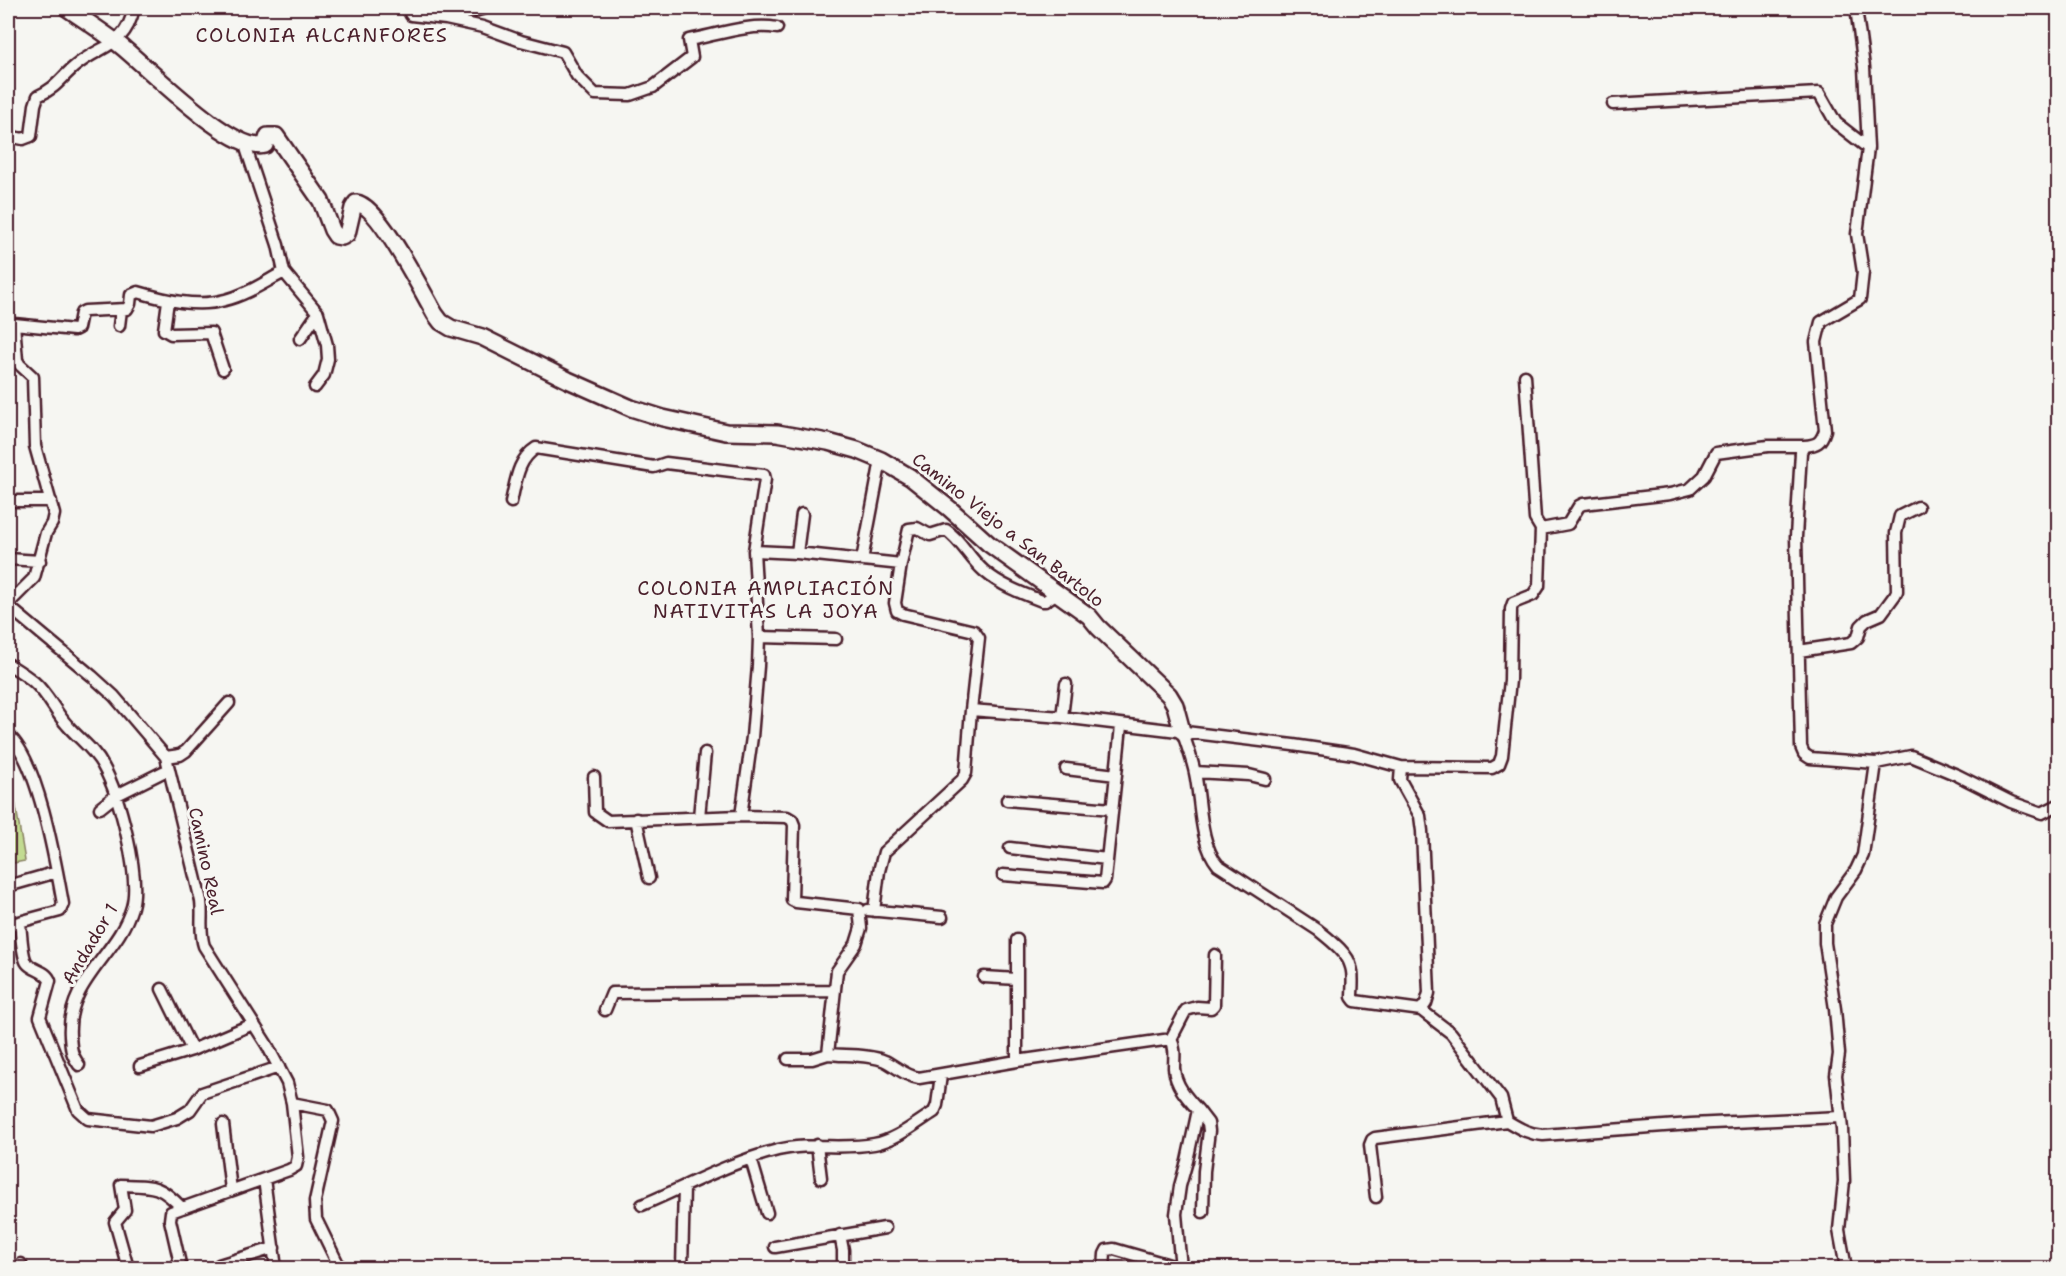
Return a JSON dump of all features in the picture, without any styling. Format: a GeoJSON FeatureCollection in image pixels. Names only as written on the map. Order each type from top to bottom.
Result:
{"type":"FeatureCollection","features":[{"type":"Feature","properties":{"kind":"street"},"geometry":{"type":"LineString","coordinates":[[67,8],[116,42],[201,116],[244,142],[278,245],[284,272],[318,313],[327,345],[328,359],[324,375],[315,387]]}},
{"type":"Feature","properties":{"kind":"street"},"geometry":{"type":"LineString","coordinates":[[8,136],[27,139],[31,136],[38,96],[52,90],[75,66],[116,42],[130,23],[134,8]]}},
{"type":"Feature","properties":{"kind":"street"},"geometry":{"type":"LineString","coordinates":[[407,8],[411,15],[446,19],[483,27],[521,41],[563,52],[577,76],[595,94],[630,95],[653,87],[692,57],[689,40],[755,27],[777,28]]}},
{"type":"Feature","properties":{"kind":"street"},"geometry":{"type":"LineString","coordinates":[[446,19],[485,8]]}},
{"type":"Feature","properties":{"kind":"street"},"geometry":{"type":"LineString","coordinates":[[1541,529],[1568,524],[1579,506],[1583,504],[1670,494],[1690,489],[1704,476],[1716,453],[1768,446],[1816,445],[1822,441],[1825,430],[1816,342],[1821,322],[1860,299],[1863,272],[1857,234],[1868,148],[1864,67],[1856,8]]}},
{"type":"Feature","properties":{"kind":"street"},"geometry":{"type":"LineString","coordinates":[[1613,104],[1820,93],[1836,123],[1868,148]]}},
{"type":"Feature","properties":{"kind":"street","name":"Camino Viejo a San Bartolo"},"geometry":{"type":"LineString","coordinates":[[244,142],[263,146],[268,136],[276,136],[321,201],[336,236],[342,237],[346,234],[356,203],[366,206],[396,246],[435,314],[441,322],[451,328],[482,337],[568,380],[631,408],[663,418],[726,432],[777,433],[828,442],[857,450],[910,477],[989,544],[1082,609],[1161,686],[1175,705],[1195,772],[1208,845],[1212,858],[1218,865],[1330,940],[1352,966],[1352,997],[1355,1001],[1421,1010]]}},
{"type":"Feature","properties":{"kind":"street"},"geometry":{"type":"LineString","coordinates":[[8,605],[34,578],[54,514],[35,446],[33,377],[17,360],[11,324],[74,330],[78,328],[81,313],[127,309],[131,295],[138,292],[168,301],[206,303],[224,301],[284,272]]}},
{"type":"Feature","properties":{"kind":"street"},"geometry":{"type":"LineString","coordinates":[[168,301],[164,330],[171,334],[211,333],[223,369]]}},
{"type":"Feature","properties":{"kind":"street"},"geometry":{"type":"LineString","coordinates":[[119,326],[121,310]]}},
{"type":"Feature","properties":{"kind":"street"},"geometry":{"type":"LineString","coordinates":[[300,339],[318,313]]}},
{"type":"Feature","properties":{"kind":"street"},"geometry":{"type":"LineString","coordinates":[[971,710],[1062,717],[1354,754],[1401,768],[1492,768],[1499,764],[1502,756],[1510,680],[1511,609],[1513,603],[1533,595],[1539,586],[1541,529],[1535,519],[1525,376]]}},
{"type":"Feature","properties":{"kind":"street"},"geometry":{"type":"LineString","coordinates":[[1804,446],[1800,461],[1796,537],[1801,747],[1804,754],[1810,758],[1876,763],[1911,756],[1957,775],[2011,802],[2042,813],[2058,805]]}},
{"type":"Feature","properties":{"kind":"street"},"geometry":{"type":"LineString","coordinates":[[511,502],[519,465],[527,454],[536,448],[654,467],[666,463],[764,475],[754,551],[759,637],[753,725],[741,816]]}},
{"type":"Feature","properties":{"kind":"street"},"geometry":{"type":"LineString","coordinates":[[862,560],[880,460]]}},
{"type":"Feature","properties":{"kind":"street"},"geometry":{"type":"LineString","coordinates":[[8,501],[51,501]]}},
{"type":"Feature","properties":{"kind":"street"},"geometry":{"type":"LineString","coordinates":[[1799,651],[1851,643],[1858,637],[1860,626],[1881,614],[1897,591],[1895,555],[1896,533],[1900,516],[1918,507]]}},
{"type":"Feature","properties":{"kind":"street"},"geometry":{"type":"LineString","coordinates":[[797,553],[802,514]]}},
{"type":"Feature","properties":{"kind":"street"},"geometry":{"type":"LineString","coordinates":[[874,911],[884,852],[962,780],[966,773],[979,638],[974,631],[903,614],[897,610],[895,603],[909,529],[917,528],[930,535],[946,530],[956,538],[985,572],[1001,583],[1042,601],[1057,593]]}},
{"type":"Feature","properties":{"kind":"street"},"geometry":{"type":"LineString","coordinates":[[754,551],[902,564]]}},
{"type":"Feature","properties":{"kind":"street"},"geometry":{"type":"LineString","coordinates":[[8,560],[40,561]]}},
{"type":"Feature","properties":{"kind":"street","name":"Camino Real"},"geometry":{"type":"LineString","coordinates":[[8,605],[107,689],[153,740],[165,757],[201,901],[200,936],[279,1066],[287,1083],[292,1103],[297,1166],[264,1179]]}},
{"type":"Feature","properties":{"kind":"street"},"geometry":{"type":"LineString","coordinates":[[759,637],[836,639]]}},
{"type":"Feature","properties":{"kind":"street","name":"Andador 1"},"geometry":{"type":"LineString","coordinates":[[8,664],[35,682],[66,724],[103,764],[116,796],[127,836],[133,905],[126,923],[78,993],[70,1017],[72,1054],[79,1065]]}},
{"type":"Feature","properties":{"kind":"street"},"geometry":{"type":"LineString","coordinates":[[1062,717],[1066,684]]}},
{"type":"Feature","properties":{"kind":"street"},"geometry":{"type":"LineString","coordinates":[[165,757],[180,755],[186,751],[229,703]]}},
{"type":"Feature","properties":{"kind":"street"},"geometry":{"type":"LineString","coordinates":[[1003,875],[1103,883],[1106,880],[1121,726]]}},
{"type":"Feature","properties":{"kind":"street"},"geometry":{"type":"LineString","coordinates":[[8,735],[13,739],[26,762],[46,820],[63,904],[60,911],[8,925]]}},
{"type":"Feature","properties":{"kind":"street"},"geometry":{"type":"LineString","coordinates":[[699,817],[705,753]]}},
{"type":"Feature","properties":{"kind":"street"},"geometry":{"type":"LineString","coordinates":[[1846,1269],[1839,1230],[1844,1181],[1836,1075],[1839,1054],[1825,943],[1825,924],[1836,897],[1856,870],[1863,855],[1876,763]]}},
{"type":"Feature","properties":{"kind":"street"},"geometry":{"type":"LineString","coordinates":[[1066,768],[1116,775]]}},
{"type":"Feature","properties":{"kind":"street"},"geometry":{"type":"LineString","coordinates":[[1401,768],[1400,780],[1420,816],[1422,831],[1429,993],[1421,1010],[1451,1033],[1501,1098],[1507,1121]]}},
{"type":"Feature","properties":{"kind":"street"},"geometry":{"type":"LineString","coordinates":[[100,808],[116,796],[169,769]]}},
{"type":"Feature","properties":{"kind":"street"},"geometry":{"type":"LineString","coordinates":[[1195,772],[1249,775],[1265,779]]}},
{"type":"Feature","properties":{"kind":"street"},"geometry":{"type":"LineString","coordinates":[[594,777],[595,812],[608,821],[741,816],[792,819],[794,825],[792,900],[796,902],[942,917]]}},
{"type":"Feature","properties":{"kind":"street"},"geometry":{"type":"LineString","coordinates":[[1006,800],[1112,808]]}},
{"type":"Feature","properties":{"kind":"street"},"geometry":{"type":"LineString","coordinates":[[636,819],[649,878]]}},
{"type":"Feature","properties":{"kind":"street"},"geometry":{"type":"LineString","coordinates":[[1010,848],[1107,859]]}},
{"type":"Feature","properties":{"kind":"street"},"geometry":{"type":"LineString","coordinates":[[8,886],[57,872]]}},
{"type":"Feature","properties":{"kind":"street"},"geometry":{"type":"LineString","coordinates":[[828,1054],[834,991],[839,966],[849,955],[861,928],[859,909]]}},
{"type":"Feature","properties":{"kind":"street"},"geometry":{"type":"LineString","coordinates":[[20,923],[24,957],[27,963],[48,976],[50,981],[40,1017],[58,1056],[78,1110],[88,1119],[151,1126],[177,1118],[190,1110],[202,1093],[279,1066]]}},
{"type":"Feature","properties":{"kind":"street"},"geometry":{"type":"LineString","coordinates":[[1017,940],[1017,1060]]}},
{"type":"Feature","properties":{"kind":"street"},"geometry":{"type":"LineString","coordinates":[[1171,1039],[1186,1010],[1197,1007],[1211,1008],[1214,1005],[1215,955]]}},
{"type":"Feature","properties":{"kind":"street"},"geometry":{"type":"LineString","coordinates":[[984,977],[1017,979]]}},
{"type":"Feature","properties":{"kind":"street"},"geometry":{"type":"LineString","coordinates":[[162,989],[192,1050]]}},
{"type":"Feature","properties":{"kind":"street"},"geometry":{"type":"LineString","coordinates":[[605,1010],[612,993],[834,991]]}},
{"type":"Feature","properties":{"kind":"street"},"geometry":{"type":"LineString","coordinates":[[140,1066],[192,1050],[253,1024]]}},
{"type":"Feature","properties":{"kind":"street"},"geometry":{"type":"LineString","coordinates":[[788,1059],[812,1059],[828,1054],[877,1059],[885,1061],[910,1076],[919,1078],[1017,1060],[1171,1039]]}},
{"type":"Feature","properties":{"kind":"street"},"geometry":{"type":"LineString","coordinates":[[1171,1039],[1174,1046],[1174,1070],[1177,1083],[1187,1099],[1208,1123],[1203,1212]]}},
{"type":"Feature","properties":{"kind":"street"},"geometry":{"type":"LineString","coordinates":[[642,1204],[684,1187],[700,1177],[779,1150],[817,1145],[862,1146],[895,1137],[934,1112],[941,1075]]}},
{"type":"Feature","properties":{"kind":"street"},"geometry":{"type":"LineString","coordinates":[[292,1103],[328,1110],[331,1114],[333,1121],[315,1202],[316,1219],[340,1269]]}},
{"type":"Feature","properties":{"kind":"street"},"geometry":{"type":"LineString","coordinates":[[1104,1269],[1107,1250],[1114,1249],[1180,1269],[1176,1214],[1180,1186],[1198,1110]]}},
{"type":"Feature","properties":{"kind":"street"},"geometry":{"type":"LineString","coordinates":[[1376,1197],[1370,1145],[1376,1138],[1507,1121],[1530,1134],[1543,1135],[1691,1124],[1840,1117]]}},
{"type":"Feature","properties":{"kind":"street"},"geometry":{"type":"LineString","coordinates":[[223,1124],[231,1190]]}},
{"type":"Feature","properties":{"kind":"street"},"geometry":{"type":"LineString","coordinates":[[817,1145],[821,1178]]}},
{"type":"Feature","properties":{"kind":"street"},"geometry":{"type":"LineString","coordinates":[[751,1159],[767,1213]]}},
{"type":"Feature","properties":{"kind":"street"},"geometry":{"type":"LineString","coordinates":[[181,1269],[170,1220],[171,1212],[264,1179],[276,1269]]}},
{"type":"Feature","properties":{"kind":"street"},"geometry":{"type":"LineString","coordinates":[[128,1269],[115,1222],[125,1210],[121,1185],[152,1186],[167,1192],[182,1208]]}},
{"type":"Feature","properties":{"kind":"street"},"geometry":{"type":"LineString","coordinates":[[682,1269],[684,1187]]}},
{"type":"Feature","properties":{"kind":"street"},"geometry":{"type":"LineString","coordinates":[[775,1247],[885,1228]]}},
{"type":"Feature","properties":{"kind":"street"},"geometry":{"type":"LineString","coordinates":[[840,1235],[843,1269]]}},
{"type":"Feature","properties":{"kind":"street"},"geometry":{"type":"LineString","coordinates":[[219,1265],[274,1248]]}},
{"type":"Feature","properties":{"kind":"green space"},"geometry":{"type":"Polygon","coordinates":[[[8,759],[25,861],[8,864],[8,759]]]}},
{"type":"Feature","properties":{"kind":"district","name":"COLONIA ALCANFORES"},"geometry":{"type":"Point","coordinates":[322,35]}},
{"type":"Feature","properties":{"kind":"district","name":"COLONIA AMPLIACIÓN NATIVITAS LA JOYA"},"geometry":{"type":"Point","coordinates":[766,600]}}]}
